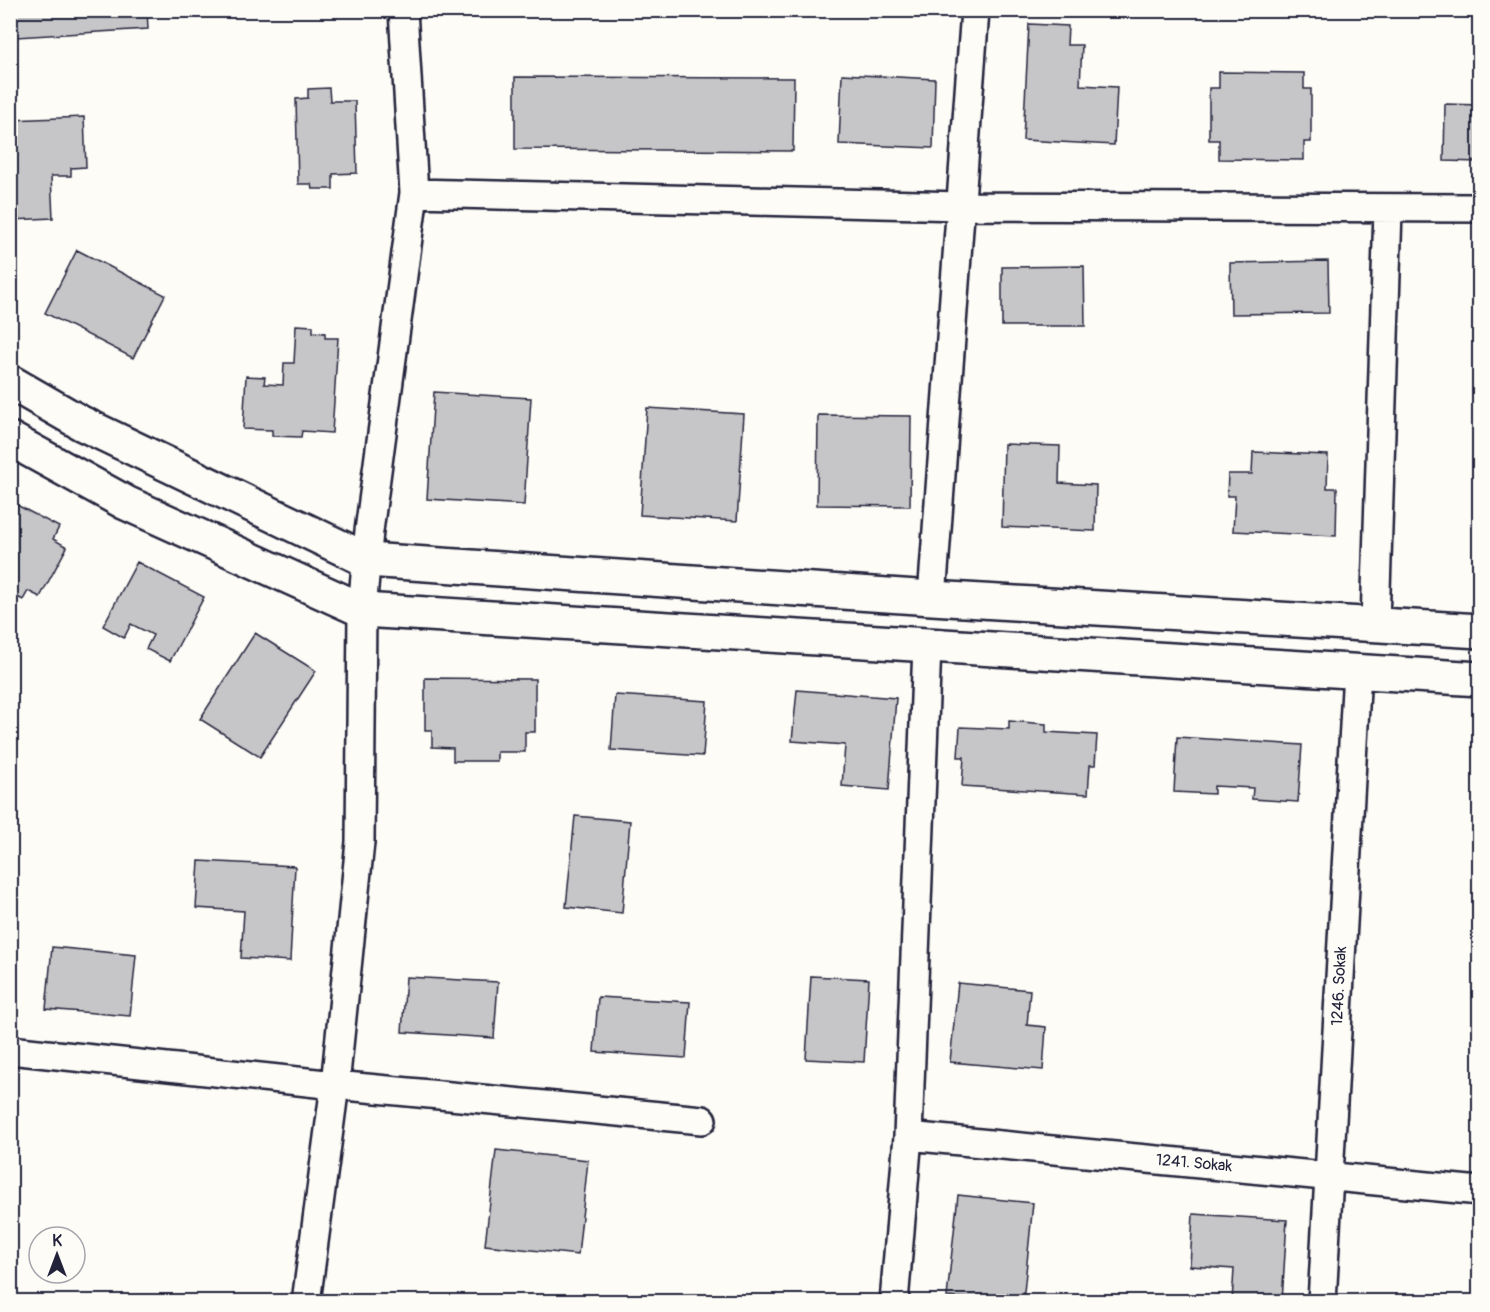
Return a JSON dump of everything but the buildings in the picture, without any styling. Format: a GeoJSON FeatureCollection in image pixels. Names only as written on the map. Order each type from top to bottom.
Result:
{"type":"FeatureCollection","features":[{"type":"Feature","properties":{"kind":"main road"},"geometry":{"type":"LineString","coordinates":[[10,382],[81,423],[367,560],[932,598],[1479,631]]}},
{"type":"Feature","properties":{"kind":"main road"},"geometry":{"type":"LineString","coordinates":[[10,439],[126,502],[362,610],[1479,679]]}},
{"type":"Feature","properties":{"kind":"street"},"geometry":{"type":"LineString","coordinates":[[306,1302],[335,1085],[360,842],[362,610],[414,193],[403,10]]}},
{"type":"Feature","properties":{"kind":"street"},"geometry":{"type":"LineString","coordinates":[[932,598],[975,10]]}},
{"type":"Feature","properties":{"kind":"street"},"geometry":{"type":"LineString","coordinates":[[414,193],[962,206],[1192,205],[1388,210],[1479,208]]}},
{"type":"Feature","properties":{"kind":"street"},"geometry":{"type":"LineString","coordinates":[[1375,623],[1388,210]]}},
{"type":"Feature","properties":{"kind":"street"},"geometry":{"type":"LineString","coordinates":[[894,1302],[908,1136],[927,646]]}},
{"type":"Feature","properties":{"kind":"street","name":"1246. Sokak"},"geometry":{"type":"LineString","coordinates":[[1322,1302],[1357,671]]}},
{"type":"Feature","properties":{"kind":"street"},"geometry":{"type":"LineString","coordinates":[[10,1050],[335,1085],[702,1120]]}},
{"type":"Feature","properties":{"kind":"street","name":"1241. Sokak"},"geometry":{"type":"LineString","coordinates":[[908,1136],[1479,1191]]}}]}
